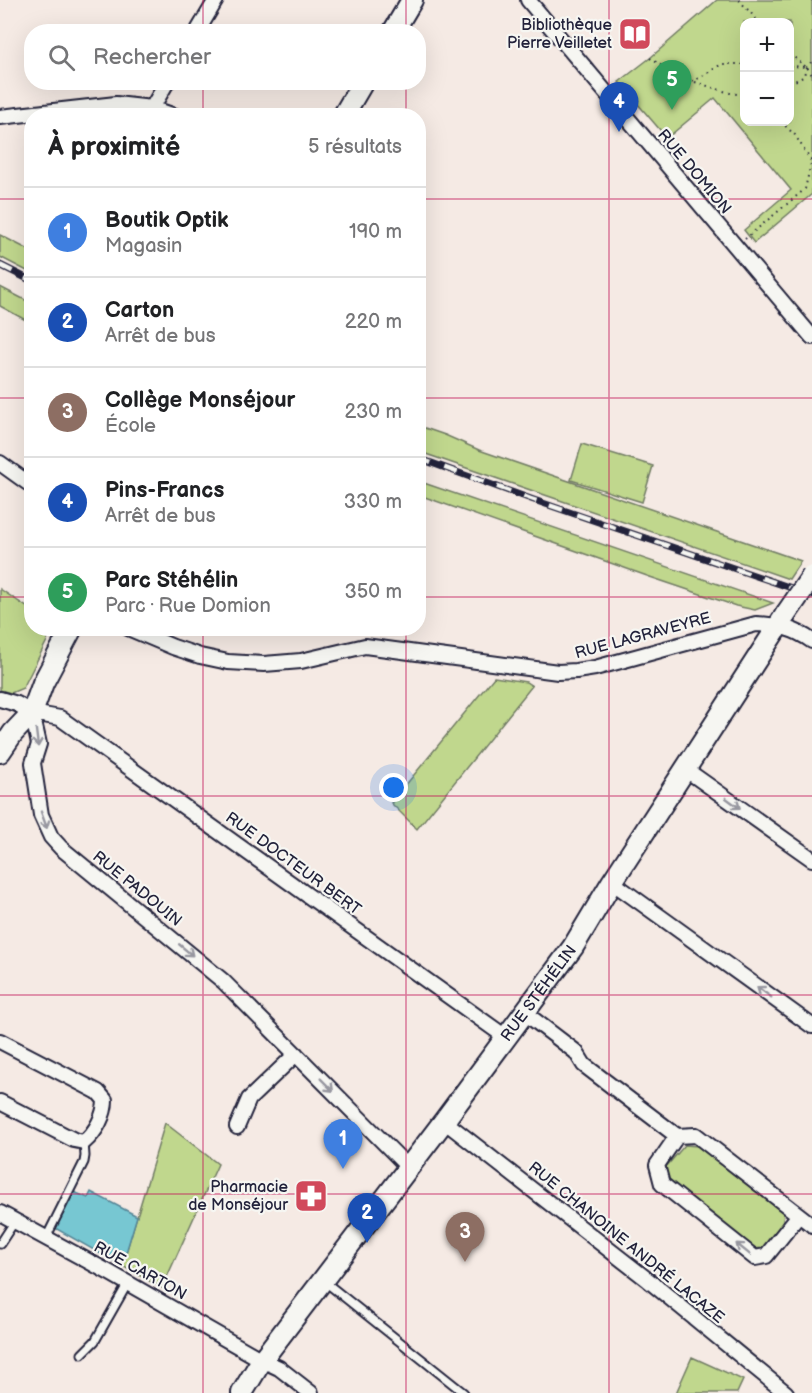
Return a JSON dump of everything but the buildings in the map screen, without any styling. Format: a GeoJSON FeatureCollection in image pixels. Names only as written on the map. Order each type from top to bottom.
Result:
{"type":"FeatureCollection","features":[{"type":"Feature","properties":{"kind":"street"},"geometry":{"type":"LineString","coordinates":[[202,24],[216,0]]}},
{"type":"Feature","properties":{"kind":"street"},"geometry":{"type":"LineString","coordinates":[[398,24],[412,0]]}},
{"type":"Feature","properties":{"kind":"street","name":"RUE DOMION"},"geometry":{"type":"LineString","coordinates":[[528,0],[812,337]]}},
{"type":"Feature","properties":{"kind":"street"},"geometry":{"type":"LineString","coordinates":[[80,108],[116,104],[152,108],[162,90]]}},
{"type":"Feature","properties":{"kind":"street"},"geometry":{"type":"LineString","coordinates":[[348,108],[358,90]]}},
{"type":"Feature","properties":{"kind":"street"},"geometry":{"type":"LineString","coordinates":[[0,117],[24,114]]}},
{"type":"Feature","properties":{"kind":"street"},"geometry":{"type":"LineString","coordinates":[[0,463],[24,480]]}},
{"type":"Feature","properties":{"kind":"street","name":"RUE STÉHÉLIN"},"geometry":{"type":"LineString","coordinates":[[242,1393],[262,1360],[322,1279],[507,1038],[573,947],[612,882],[812,576]]}},
{"type":"Feature","properties":{"kind":"street"},"geometry":{"type":"LineString","coordinates":[[782,620],[812,641]]}},
{"type":"Feature","properties":{"kind":"street","name":"RUE LAGRAVEYRE"},"geometry":{"type":"LineString","coordinates":[[147,636],[200,656],[228,662],[264,664],[302,661],[365,646],[558,672],[595,668],[746,626],[782,620]]}},
{"type":"Feature","properties":{"kind":"street"},"geometry":{"type":"LineString","coordinates":[[0,752],[13,733],[32,713],[43,683],[68,636]]}},
{"type":"Feature","properties":{"kind":"street"},"geometry":{"type":"LineString","coordinates":[[0,699],[17,704],[32,713]]}},
{"type":"Feature","properties":{"kind":"street","name":"RUE DOCTEUR BERT"},"geometry":{"type":"LineString","coordinates":[[32,713],[60,718],[507,1038]]}},
{"type":"Feature","properties":{"kind":"street","name":"RUE PADOUIN"},"geometry":{"type":"LineString","coordinates":[[32,713],[39,744],[33,762],[41,815],[51,837],[61,848],[222,981],[409,1167]]}},
{"type":"Feature","properties":{"kind":"street"},"geometry":{"type":"LineString","coordinates":[[685,769],[812,859]]}},
{"type":"Feature","properties":{"kind":"street"},"geometry":{"type":"LineString","coordinates":[[612,882],[812,1026]]}},
{"type":"Feature","properties":{"kind":"street"},"geometry":{"type":"LineString","coordinates":[[525,1013],[576,1052],[584,1065],[677,1136],[696,1135],[812,1225]]}},
{"type":"Feature","properties":{"kind":"street"},"geometry":{"type":"LineString","coordinates":[[0,1041],[98,1092],[105,1100],[105,1110],[92,1136],[84,1142],[74,1140],[1,1104]]}},
{"type":"Feature","properties":{"kind":"street"},"geometry":{"type":"LineString","coordinates":[[237,1127],[249,1099],[296,1054]]}},
{"type":"Feature","properties":{"kind":"street","name":"RUE CHANOINE ANDRÉ LACAZE"},"geometry":{"type":"LineString","coordinates":[[444,1121],[648,1280],[786,1393]]}},
{"type":"Feature","properties":{"kind":"street"},"geometry":{"type":"LineString","coordinates":[[677,1136],[657,1165],[662,1184],[754,1258],[766,1256],[799,1215]]}},
{"type":"Feature","properties":{"kind":"street","name":"RUE CARTON"},"geometry":{"type":"LineString","coordinates":[[0,1213],[279,1368],[311,1393]]}},
{"type":"Feature","properties":{"kind":"lane"},"geometry":{"type":"LineString","coordinates":[[46,1238],[84,1162],[84,1142]]}},
{"type":"Feature","properties":{"kind":"lane"},"geometry":{"type":"LineString","coordinates":[[0,1244],[15,1221]]}},
{"type":"Feature","properties":{"kind":"lane"},"geometry":{"type":"LineString","coordinates":[[322,1279],[464,1393]]}},
{"type":"Feature","properties":{"kind":"lane"},"geometry":{"type":"LineString","coordinates":[[82,1354],[95,1341],[128,1283]]}},
{"type":"Feature","properties":{"kind":"path"},"geometry":{"type":"LineString","coordinates":[[738,0],[755,18]]}},
{"type":"Feature","properties":{"kind":"path"},"geometry":{"type":"LineString","coordinates":[[650,58],[686,80],[740,94]]}},
{"type":"Feature","properties":{"kind":"path"},"geometry":{"type":"LineString","coordinates":[[794,58],[807,67],[812,75]]}},
{"type":"Feature","properties":{"kind":"path"},"geometry":{"type":"LineString","coordinates":[[794,80],[803,77],[812,61]]}},
{"type":"Feature","properties":{"kind":"path"},"geometry":{"type":"LineString","coordinates":[[694,81],[722,64],[740,64]]}},
{"type":"Feature","properties":{"kind":"path"},"geometry":{"type":"LineString","coordinates":[[794,66],[807,67]]}},
{"type":"Feature","properties":{"kind":"path"},"geometry":{"type":"LineString","coordinates":[[735,247],[805,189],[812,160],[795,135],[785,126]]}},
{"type":"Feature","properties":{"kind":"green space"},"geometry":{"type":"Polygon","coordinates":[[[717,0],[812,0],[812,194],[754,243],[744,230],[791,190],[715,98],[667,138],[619,82],[717,0]]]}},
{"type":"Feature","properties":{"kind":"green space"},"geometry":{"type":"Polygon","coordinates":[[[0,235],[24,247],[24,269],[0,257],[0,235]]]}},
{"type":"Feature","properties":{"kind":"green space"},"geometry":{"type":"Polygon","coordinates":[[[0,287],[24,299],[24,319],[0,306],[0,287]]]}},
{"type":"Feature","properties":{"kind":"green space"},"geometry":{"type":"Polygon","coordinates":[[[426,428],[479,450],[801,561],[789,579],[426,454],[426,428]]]}},
{"type":"Feature","properties":{"kind":"green space"},"geometry":{"type":"Polygon","coordinates":[[[582,444],[653,466],[642,502],[571,480],[582,444]]]}},
{"type":"Feature","properties":{"kind":"green space"},"geometry":{"type":"Polygon","coordinates":[[[426,484],[773,603],[755,610],[736,606],[426,497],[426,484]]]}},
{"type":"Feature","properties":{"kind":"green space"},"geometry":{"type":"Polygon","coordinates":[[[0,589],[24,605],[24,636],[49,636],[23,688],[11,693],[0,690],[0,589]]]}},
{"type":"Feature","properties":{"kind":"green space"},"geometry":{"type":"Polygon","coordinates":[[[494,677],[526,682],[532,686],[417,829],[391,803],[494,677]]]}},
{"type":"Feature","properties":{"kind":"green space"},"geometry":{"type":"Polygon","coordinates":[[[165,1123],[218,1164],[162,1288],[122,1266],[165,1123]]]}},
{"type":"Feature","properties":{"kind":"green space"},"geometry":{"type":"Polygon","coordinates":[[[685,1145],[698,1146],[784,1213],[782,1225],[764,1248],[752,1249],[668,1183],[665,1168],[685,1145]]]}},
{"type":"Feature","properties":{"kind":"green space"},"geometry":{"type":"Polygon","coordinates":[[[692,1357],[743,1380],[737,1393],[676,1393],[692,1357]]]}},
{"type":"Feature","properties":{"kind":"water"},"geometry":{"type":"Polygon","coordinates":[[[74,1192],[88,1198],[91,1192],[137,1216],[122,1266],[55,1228],[74,1192]]]}},
{"type":"Feature","properties":{"kind":"railway"},"geometry":{"type":"LineString","coordinates":[[0,265],[24,277]]}},
{"type":"Feature","properties":{"kind":"railway"},"geometry":{"type":"LineString","coordinates":[[426,461],[812,595]]}},
{"type":"Feature","properties":{"kind":"place","name":"Bibliothèque Pierre Veilletet"},"geometry":{"type":"Point","coordinates":[635,34]}},
{"type":"Feature","properties":{"kind":"place","name":"Parc Stéhélin"},"geometry":{"type":"Point","coordinates":[672,110]}},
{"type":"Feature","properties":{"kind":"place","name":"Pins-Francs"},"geometry":{"type":"Point","coordinates":[619,132]}},
{"type":"Feature","properties":{"kind":"place","name":"Boutik Optik"},"geometry":{"type":"Point","coordinates":[343,1169]}},
{"type":"Feature","properties":{"kind":"place","name":"Pharmacie de Monséjour"},"geometry":{"type":"Point","coordinates":[311,1196]}},
{"type":"Feature","properties":{"kind":"place","name":"Carton"},"geometry":{"type":"Point","coordinates":[367,1243]}},
{"type":"Feature","properties":{"kind":"place","name":"Collège Monséjour"},"geometry":{"type":"Point","coordinates":[465,1262]}}]}
